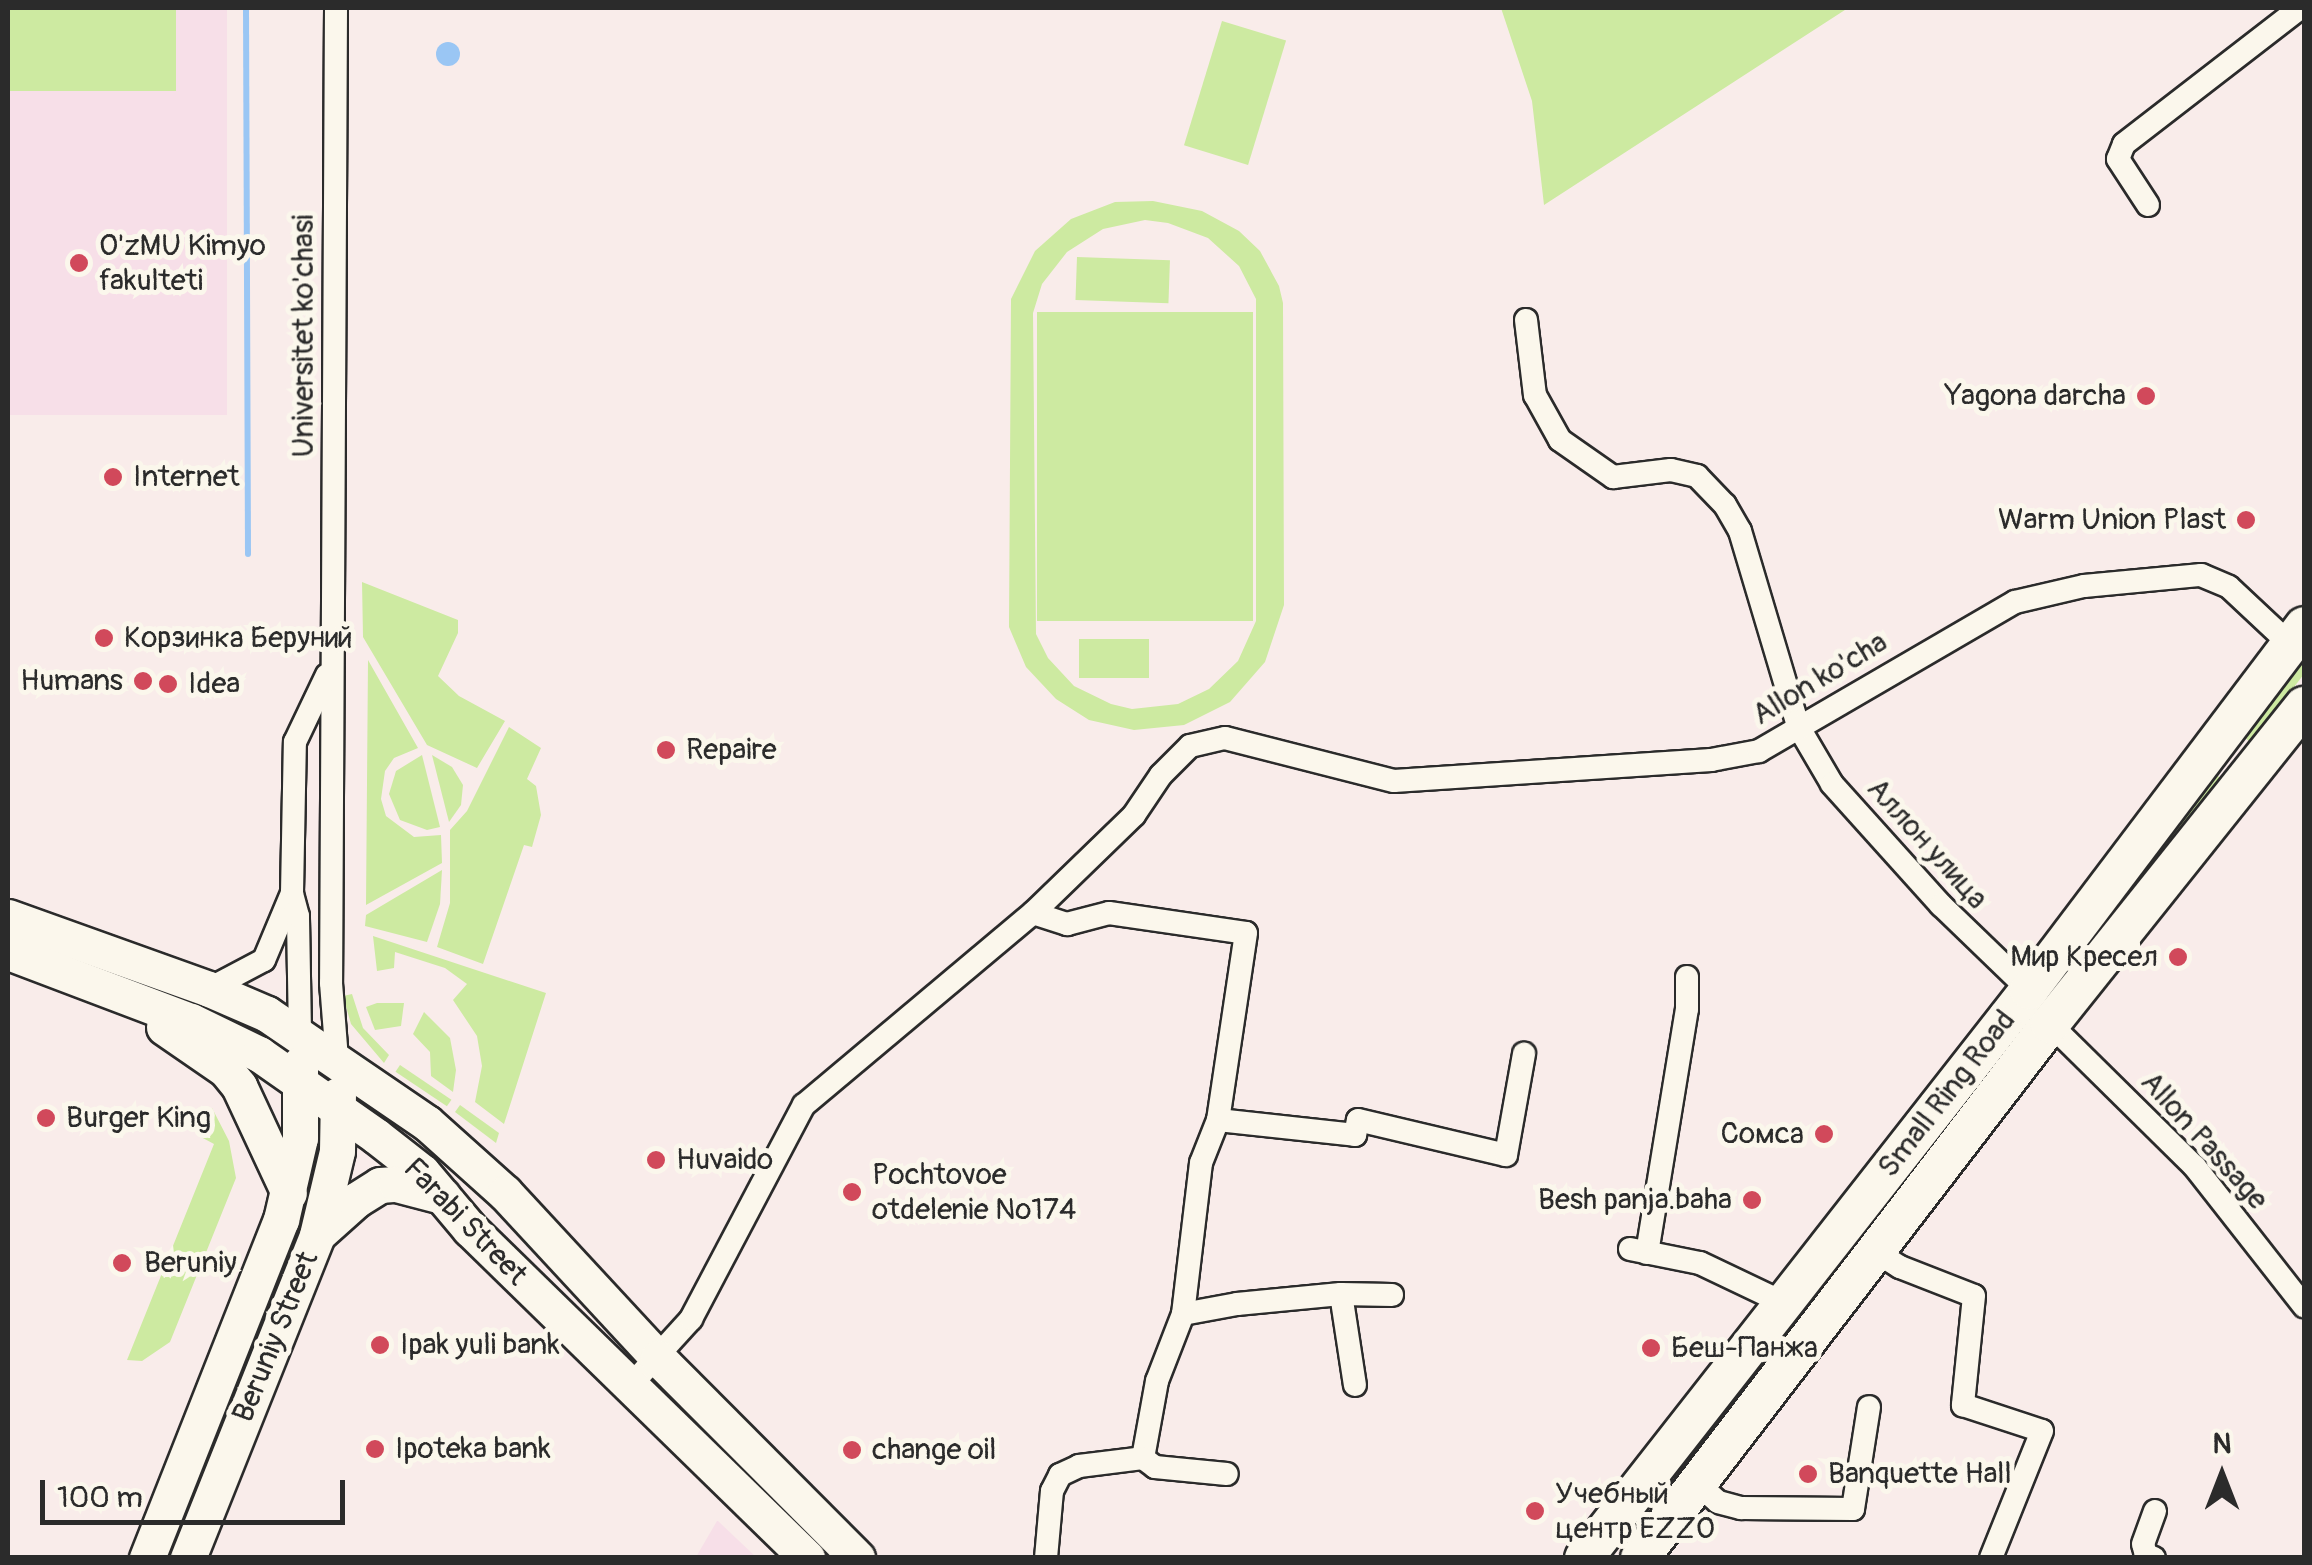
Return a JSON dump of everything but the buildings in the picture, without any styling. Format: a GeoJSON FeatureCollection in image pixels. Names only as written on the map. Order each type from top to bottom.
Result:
{"type":"FeatureCollection","features":[{"type":"Feature","properties":{"kind":"highway","name":"Small Ring Road"},"geometry":{"type":"LineString","coordinates":[[1584,1558],[2029,990],[2297,636]]}},
{"type":"Feature","properties":{"kind":"highway","name":"Small Ring Road"},"geometry":{"type":"LineString","coordinates":[[1640,1558],[2050,1024],[2304,706]]}},
{"type":"Feature","properties":{"kind":"highway"},"geometry":{"type":"LineString","coordinates":[[2213,748],[2251,775]]}},
{"type":"Feature","properties":{"kind":"main road"},"geometry":{"type":"LineString","coordinates":[[8,917],[209,989],[300,1033],[427,1123],[505,1193],[658,1358],[858,1558]]}},
{"type":"Feature","properties":{"kind":"main road","name":"Farabi Street"},"geometry":{"type":"LineString","coordinates":[[8,952],[191,1021],[300,1080],[339,1109],[422,1172],[470,1229],[807,1558]]}},
{"type":"Feature","properties":{"kind":"main road"},"geometry":{"type":"LineString","coordinates":[[128,998],[226,1070],[246,1100],[289,1193]]}},
{"type":"Feature","properties":{"kind":"main road","name":"Beruniy Street"},"geometry":{"type":"LineString","coordinates":[[146,1558],[289,1193],[300,1138],[300,1033]]}},
{"type":"Feature","properties":{"kind":"main road"},"geometry":{"type":"LineString","coordinates":[[300,1080],[337,1059]]}},
{"type":"Feature","properties":{"kind":"main road","name":"Beruniy Street"},"geometry":{"type":"LineString","coordinates":[[188,1558],[317,1235],[337,1151],[337,1059]]}},
{"type":"Feature","properties":{"kind":"main road"},"geometry":{"type":"LineString","coordinates":[[317,1235],[356,1200],[380,1186],[443,1196]]}},
{"type":"Feature","properties":{"kind":"street","name":"Universitet ko'chasi"},"geometry":{"type":"LineString","coordinates":[[336,8],[332,983],[337,1059]]}},
{"type":"Feature","properties":{"kind":"street"},"geometry":{"type":"LineString","coordinates":[[2148,204],[2118,159],[2124,144],[2300,8]]}},
{"type":"Feature","properties":{"kind":"street","name":"Аллон улица"},"geometry":{"type":"LineString","coordinates":[[1526,320],[1535,395],[1560,440],[1612,477],[1671,470],[1697,476],[1726,505],[1740,531],[1798,726],[1832,784],[1953,918],[2029,990]]}},
{"type":"Feature","properties":{"kind":"street","name":"Allon ko'cha"},"geometry":{"type":"LineString","coordinates":[[1034,913],[1134,816],[1178,756],[1190,746],[1225,738],[1394,781],[1711,760],[1759,751],[2015,602],[2084,586],[2201,575],[2229,587],[2297,636]]}},
{"type":"Feature","properties":{"kind":"street","name":"Universitet ko'chasi"},"geometry":{"type":"LineString","coordinates":[[300,1033],[298,916],[292,893],[295,742],[332,666]]}},
{"type":"Feature","properties":{"kind":"street"},"geometry":{"type":"LineString","coordinates":[[209,989],[264,960],[292,893]]}},
{"type":"Feature","properties":{"kind":"street"},"geometry":{"type":"LineString","coordinates":[[630,1386],[698,1308],[804,1105],[1034,913],[1067,924],[1110,913],[1246,933],[1218,1120],[1201,1163],[1184,1314],[1157,1381],[1143,1458]]}},
{"type":"Feature","properties":{"kind":"street"},"geometry":{"type":"LineString","coordinates":[[1687,977],[1687,1008],[1638,1251],[1700,1263],[1784,1303]]}},
{"type":"Feature","properties":{"kind":"street","name":"Allon Passage"},"geometry":{"type":"LineString","coordinates":[[2050,1024],[2195,1167],[2304,1306]]}},
{"type":"Feature","properties":{"kind":"street"},"geometry":{"type":"LineString","coordinates":[[1218,1120],[1355,1136],[1358,1120],[1506,1155],[1524,1054]]}},
{"type":"Feature","properties":{"kind":"street"},"geometry":{"type":"LineString","coordinates":[[1875,1250],[1900,1267],[1974,1296],[1963,1405],[2042,1432],[1991,1558]]}},
{"type":"Feature","properties":{"kind":"street"},"geometry":{"type":"LineString","coordinates":[[1184,1314],[1237,1304],[1341,1294],[1392,1295]]}},
{"type":"Feature","properties":{"kind":"street"},"geometry":{"type":"LineString","coordinates":[[1341,1294],[1354,1385]]}},
{"type":"Feature","properties":{"kind":"street"},"geometry":{"type":"LineString","coordinates":[[1697,1483],[1718,1502],[1741,1508],[1853,1510],[1869,1408]]}},
{"type":"Feature","properties":{"kind":"street"},"geometry":{"type":"LineString","coordinates":[[1046,1558],[1052,1491],[1060,1475],[1080,1466],[1143,1458],[1155,1467],[1227,1474]]}},
{"type":"Feature","properties":{"kind":"street"},"geometry":{"type":"LineString","coordinates":[[2154,1558],[2146,1555],[2142,1544],[2155,1511]]}},
{"type":"Feature","properties":{"kind":"shaded area"},"geometry":{"type":"Polygon","coordinates":[[[8,8],[227,8],[227,415],[8,415],[8,8]]]}},
{"type":"Feature","properties":{"kind":"shaded area"},"geometry":{"type":"Polygon","coordinates":[[[718,1521],[756,1557],[696,1557],[718,1521]]]}},
{"type":"Feature","properties":{"kind":"green space"},"geometry":{"type":"Polygon","coordinates":[[[8,8],[176,8],[176,91],[8,91],[8,8]]]}},
{"type":"Feature","properties":{"kind":"green space"},"geometry":{"type":"Polygon","coordinates":[[[1501,8],[1848,8],[1544,205],[1532,101],[1501,8]]]}},
{"type":"Feature","properties":{"kind":"green space"},"geometry":{"type":"Polygon","coordinates":[[[1222,21],[1286,41],[1248,165],[1184,145],[1222,21]]]}},
{"type":"Feature","properties":{"kind":"green space"},"geometry":{"type":"Polygon","coordinates":[[[1153,201],[1202,211],[1239,231],[1260,251],[1279,286],[1283,303],[1284,605],[1265,662],[1230,702],[1184,725],[1134,730],[1089,720],[1056,699],[1026,667],[1009,627],[1011,299],[1035,251],[1071,219],[1115,202],[1153,201]],[[1145,220],[1103,229],[1067,252],[1042,284],[1033,313],[1036,634],[1048,658],[1074,686],[1111,704],[1132,709],[1178,704],[1209,689],[1238,661],[1256,621],[1256,299],[1239,266],[1208,238],[1168,223],[1145,220]]]}},
{"type":"Feature","properties":{"kind":"green space"},"geometry":{"type":"Polygon","coordinates":[[[1077,257],[1170,260],[1168,303],[1075,300],[1077,257]]]}},
{"type":"Feature","properties":{"kind":"green space"},"geometry":{"type":"Polygon","coordinates":[[[1037,312],[1253,312],[1253,621],[1037,621],[1037,312]]]}},
{"type":"Feature","properties":{"kind":"green space"},"geometry":{"type":"Polygon","coordinates":[[[362,582],[458,620],[458,633],[438,676],[459,696],[505,721],[477,768],[427,745],[363,637],[362,582]]]}},
{"type":"Feature","properties":{"kind":"green space"},"geometry":{"type":"Polygon","coordinates":[[[1079,639],[1149,639],[1149,678],[1079,678],[1079,639]]]}},
{"type":"Feature","properties":{"kind":"green space"},"geometry":{"type":"Polygon","coordinates":[[[2304,651],[2304,674],[2251,743],[2241,734],[2304,651]]]}},
{"type":"Feature","properties":{"kind":"green space"},"geometry":{"type":"Polygon","coordinates":[[[368,660],[418,748],[394,758],[385,771],[381,799],[386,816],[414,837],[441,835],[442,863],[366,905],[368,660]]]}},
{"type":"Feature","properties":{"kind":"green space"},"geometry":{"type":"Polygon","coordinates":[[[509,727],[541,748],[527,779],[536,786],[541,815],[532,847],[524,845],[483,964],[437,947],[450,903],[450,830],[467,811],[509,727]]]}},
{"type":"Feature","properties":{"kind":"green space"},"geometry":{"type":"Polygon","coordinates":[[[422,755],[440,827],[427,830],[400,820],[389,794],[396,771],[422,755]]]}},
{"type":"Feature","properties":{"kind":"green space"},"geometry":{"type":"Polygon","coordinates":[[[432,755],[452,767],[463,785],[461,805],[449,822],[432,755]]]}},
{"type":"Feature","properties":{"kind":"green space"},"geometry":{"type":"Polygon","coordinates":[[[2215,774],[2226,782],[1663,1558],[1645,1558],[2215,774]]]}},
{"type":"Feature","properties":{"kind":"green space"},"geometry":{"type":"Polygon","coordinates":[[[442,870],[440,904],[427,942],[365,926],[366,915],[442,870]]]}},
{"type":"Feature","properties":{"kind":"green space"},"geometry":{"type":"Polygon","coordinates":[[[373,936],[546,993],[504,1124],[475,1102],[482,1066],[477,1036],[453,1000],[467,984],[445,968],[395,952],[394,968],[377,971],[373,936]]]}},
{"type":"Feature","properties":{"kind":"green space"},"geometry":{"type":"Polygon","coordinates":[[[352,994],[363,1028],[389,1055],[384,1063],[351,1024],[343,996],[352,994]]]}},
{"type":"Feature","properties":{"kind":"green space"},"geometry":{"type":"Polygon","coordinates":[[[404,1003],[401,1026],[375,1030],[366,1007],[404,1003]]]}},
{"type":"Feature","properties":{"kind":"green space"},"geometry":{"type":"Polygon","coordinates":[[[424,1012],[450,1038],[456,1070],[453,1092],[431,1076],[430,1052],[413,1034],[424,1012]]]}},
{"type":"Feature","properties":{"kind":"green space"},"geometry":{"type":"Polygon","coordinates":[[[400,1065],[451,1100],[447,1106],[396,1072],[400,1065]]]}},
{"type":"Feature","properties":{"kind":"green space"},"geometry":{"type":"Polygon","coordinates":[[[460,1105],[499,1133],[496,1143],[455,1112],[460,1105]]]}},
{"type":"Feature","properties":{"kind":"green space"},"geometry":{"type":"Polygon","coordinates":[[[212,1108],[229,1141],[236,1178],[170,1342],[142,1361],[127,1360],[214,1144],[201,1137],[212,1108]]]}},
{"type":"Feature","properties":{"kind":"water"},"geometry":{"type":"Polygon","coordinates":[[[448,42],[457,45],[457,63],[448,66],[439,63],[436,54],[439,45],[448,42]]]}},
{"type":"Feature","properties":{"kind":"waterway"},"geometry":{"type":"LineString","coordinates":[[246,8],[248,554]]}},
{"type":"Feature","properties":{"kind":"place","name":"O'zMU Kimyo fakulteti"},"geometry":{"type":"Point","coordinates":[79,263]}},
{"type":"Feature","properties":{"kind":"place","name":"Yagona darcha"},"geometry":{"type":"Point","coordinates":[2146,396]}},
{"type":"Feature","properties":{"kind":"place","name":"Internet"},"geometry":{"type":"Point","coordinates":[113,477]}},
{"type":"Feature","properties":{"kind":"place","name":"Warm Union Plast"},"geometry":{"type":"Point","coordinates":[2246,520]}},
{"type":"Feature","properties":{"kind":"place","name":"Корзинка Беруний"},"geometry":{"type":"Point","coordinates":[104,638]}},
{"type":"Feature","properties":{"kind":"place","name":"Humans"},"geometry":{"type":"Point","coordinates":[143,681]}},
{"type":"Feature","properties":{"kind":"place","name":"Idea"},"geometry":{"type":"Point","coordinates":[168,684]}},
{"type":"Feature","properties":{"kind":"place","name":"Repaire"},"geometry":{"type":"Point","coordinates":[666,750]}},
{"type":"Feature","properties":{"kind":"place","name":"Мир Кресел"},"geometry":{"type":"Point","coordinates":[2178,957]}},
{"type":"Feature","properties":{"kind":"place","name":"Burger King"},"geometry":{"type":"Point","coordinates":[46,1118]}},
{"type":"Feature","properties":{"kind":"place","name":"Сомса"},"geometry":{"type":"Point","coordinates":[1824,1134]}},
{"type":"Feature","properties":{"kind":"place","name":"Huvaido"},"geometry":{"type":"Point","coordinates":[656,1160]}},
{"type":"Feature","properties":{"kind":"place","name":"Pochtovoe otdelenie №174"},"geometry":{"type":"Point","coordinates":[852,1192]}},
{"type":"Feature","properties":{"kind":"place","name":"Besh panja.baha"},"geometry":{"type":"Point","coordinates":[1752,1200]}},
{"type":"Feature","properties":{"kind":"place","name":"Beruniy"},"geometry":{"type":"Point","coordinates":[122,1263]}},
{"type":"Feature","properties":{"kind":"place","name":"Ipak yuli bank"},"geometry":{"type":"Point","coordinates":[380,1345]}},
{"type":"Feature","properties":{"kind":"place","name":"Беш-Панжа"},"geometry":{"type":"Point","coordinates":[1651,1348]}},
{"type":"Feature","properties":{"kind":"place","name":"Ipoteka bank"},"geometry":{"type":"Point","coordinates":[375,1449]}},
{"type":"Feature","properties":{"kind":"place","name":"change oil"},"geometry":{"type":"Point","coordinates":[852,1450]}},
{"type":"Feature","properties":{"kind":"place","name":"Banquette Hall"},"geometry":{"type":"Point","coordinates":[1808,1474]}},
{"type":"Feature","properties":{"kind":"place","name":"Учебный центр EZZO"},"geometry":{"type":"Point","coordinates":[1535,1511]}}]}
